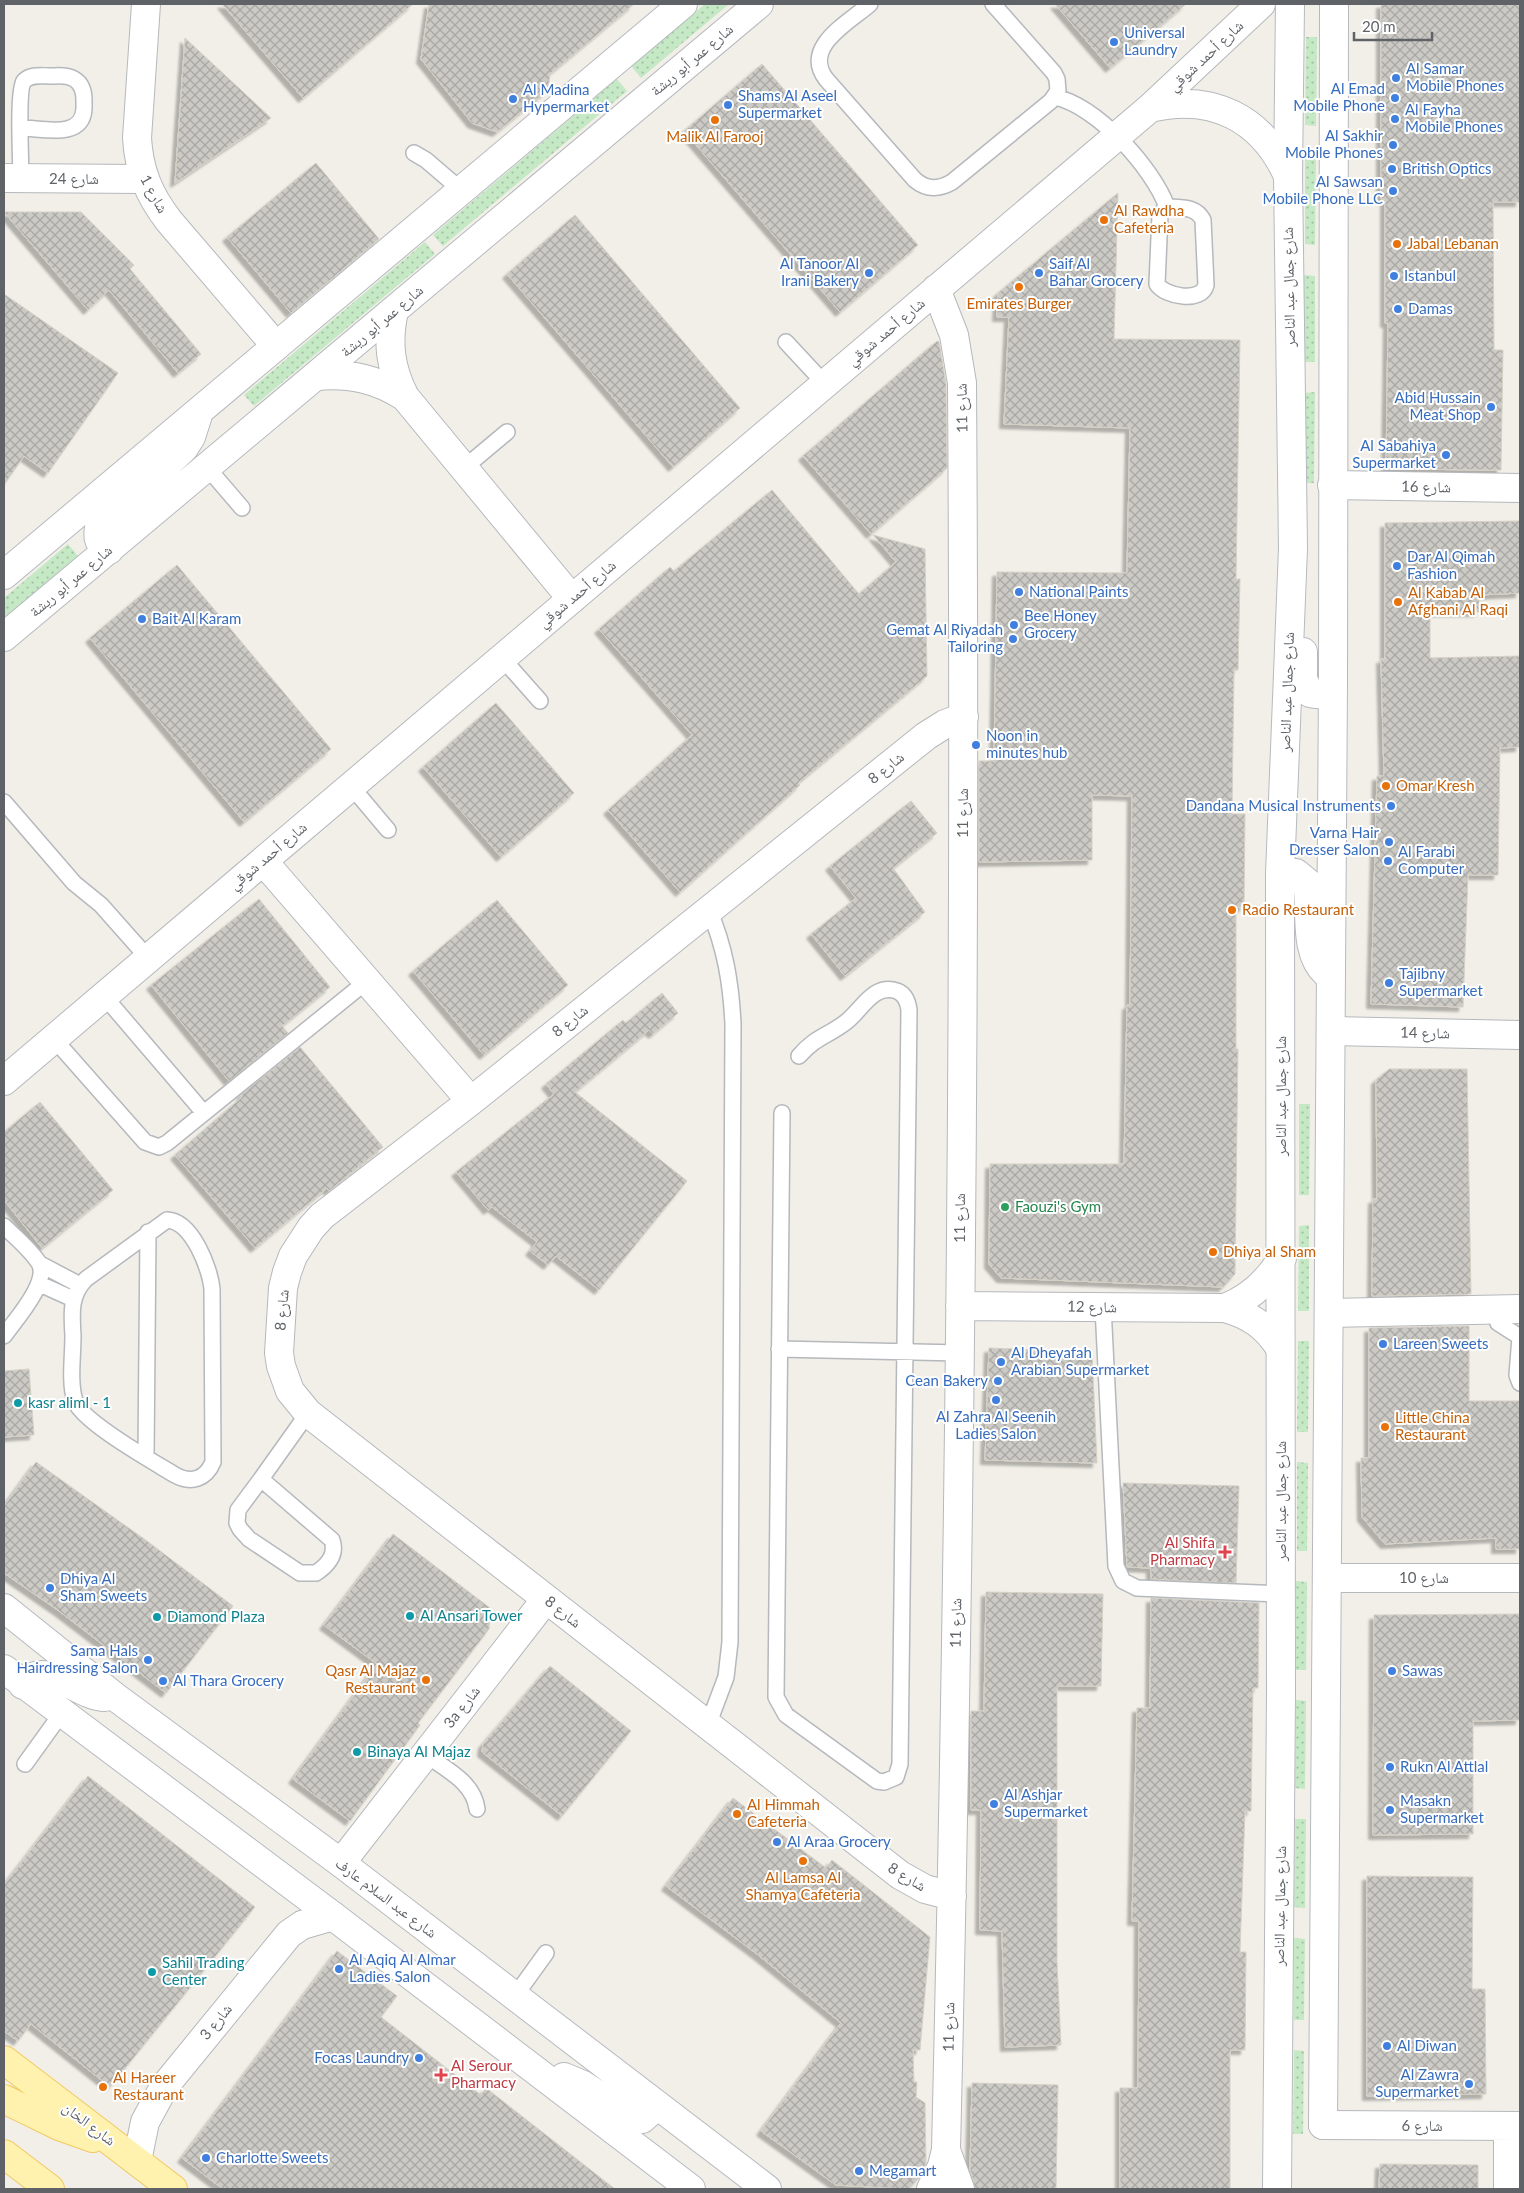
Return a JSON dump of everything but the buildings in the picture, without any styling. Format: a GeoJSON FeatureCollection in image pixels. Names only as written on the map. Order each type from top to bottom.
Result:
{"type":"FeatureCollection","features":[{"type":"Feature","properties":{"kind":"main road","name":"شارع الخان"},"geometry":{"type":"LineString","coordinates":[[4,2060],[173,2189]]}},
{"type":"Feature","properties":{"kind":"main road"},"geometry":{"type":"LineString","coordinates":[[4,2099],[59,2126],[116,2145]]}},
{"type":"Feature","properties":{"kind":"main road"},"geometry":{"type":"LineString","coordinates":[[4,2154],[50,2189]]}},
{"type":"Feature","properties":{"kind":"street","name":"شارع 1"},"geometry":{"type":"LineString","coordinates":[[147,4],[137,138],[138,159],[143,179],[154,201],[276,346]]}},
{"type":"Feature","properties":{"kind":"street"},"geometry":{"type":"LineString","coordinates":[[4,575],[683,4]]}},
{"type":"Feature","properties":{"kind":"street","name":"شارع عمر أبو ريشة"},"geometry":{"type":"LineString","coordinates":[[4,637],[758,4]]}},
{"type":"Feature","properties":{"kind":"street","name":"شارع أحمد شوقي"},"geometry":{"type":"LineString","coordinates":[[4,1081],[1150,108],[1262,4]]}},
{"type":"Feature","properties":{"kind":"street","name":"شارع جمال عبد الناصر"},"geometry":{"type":"LineString","coordinates":[[1277,2189],[1281,1594],[1280,1348],[1282,1258],[1280,874],[1292,548],[1288,176],[1290,4]]}},
{"type":"Feature","properties":{"kind":"street"},"geometry":{"type":"LineString","coordinates":[[1328,1578],[1334,684],[1332,485],[1334,4]]}},
{"type":"Feature","properties":{"kind":"street","name":"شارع أحمد شوقي"},"geometry":{"type":"LineString","coordinates":[[1150,108],[1170,103],[1190,103],[1210,106],[1229,112],[1260,133],[1281,160],[1288,176]]}},
{"type":"Feature","properties":{"kind":"street","name":"شارع 24"},"geometry":{"type":"LineString","coordinates":[[12,178],[143,179]]}},
{"type":"Feature","properties":{"kind":"street","name":"شارع 11"},"geometry":{"type":"LineString","coordinates":[[931,2189],[942,2166],[946,2150],[952,1896],[960,1353],[964,718],[962,383],[954,335],[936,290]]}},
{"type":"Feature","properties":{"kind":"street"},"geometry":{"type":"LineString","coordinates":[[394,310],[390,325],[390,355],[396,377],[405,397],[572,598]]}},
{"type":"Feature","properties":{"kind":"street"},"geometry":{"type":"LineString","coordinates":[[317,376],[332,374],[363,377],[378,382],[405,397]]}},
{"type":"Feature","properties":{"kind":"street"},"geometry":{"type":"LineString","coordinates":[[109,550],[101,545],[98,537],[99,528],[184,448],[196,424],[199,411]]}},
{"type":"Feature","properties":{"kind":"street","name":"شارع 16"},"geometry":{"type":"LineString","coordinates":[[1332,485],[1520,488]]}},
{"type":"Feature","properties":{"kind":"street"},"geometry":{"type":"LineString","coordinates":[[1292,548],[1301,563],[1304,580],[1305,687],[1310,692],[1324,694],[1334,684]]}},
{"type":"Feature","properties":{"kind":"street","name":"شارع 8"},"geometry":{"type":"LineString","coordinates":[[952,1896],[925,1889],[900,1875],[308,1413],[290,1391],[281,1366],[279,1353],[283,1288],[293,1256],[301,1242],[322,1216],[471,1101],[926,736],[944,724],[964,718]]}},
{"type":"Feature","properties":{"kind":"street"},"geometry":{"type":"LineString","coordinates":[[263,861],[471,1101]]}},
{"type":"Feature","properties":{"kind":"street"},"geometry":{"type":"LineString","coordinates":[[1280,874],[1296,873],[1307,882],[1315,956],[1318,964],[1331,977]]}},
{"type":"Feature","properties":{"kind":"street","name":"شارع 14"},"geometry":{"type":"LineString","coordinates":[[1331,1031],[1520,1035]]}},
{"type":"Feature","properties":{"kind":"street","name":"شارع 12"},"geometry":{"type":"LineString","coordinates":[[1225,1308],[1239,1302],[1264,1284],[1282,1258]]}},
{"type":"Feature","properties":{"kind":"street","name":"شارع 12"},"geometry":{"type":"LineString","coordinates":[[960,1306],[1225,1308],[1252,1317],[1273,1336],[1280,1348]]}},
{"type":"Feature","properties":{"kind":"street"},"geometry":{"type":"LineString","coordinates":[[1329,1313],[1508,1309]]}},
{"type":"Feature","properties":{"kind":"street","name":"شارع 10"},"geometry":{"type":"LineString","coordinates":[[1328,1578],[1520,1578]]}},
{"type":"Feature","properties":{"kind":"street","name":"شارع 6"},"geometry":{"type":"LineString","coordinates":[[1328,1578],[1323,2125],[1514,2126]]}},
{"type":"Feature","properties":{"kind":"street","name":"3a شارع"},"geometry":{"type":"LineString","coordinates":[[341,1863],[546,1599]]}},
{"type":"Feature","properties":{"kind":"street","name":"شارع عبد السلام عارف"},"geometry":{"type":"LineString","coordinates":[[4,1608],[114,1696],[341,1863],[767,2189]]}},
{"type":"Feature","properties":{"kind":"street"},"geometry":{"type":"LineString","coordinates":[[13,1677],[33,1677],[46,1674],[88,1694],[101,1697],[114,1696]]}},
{"type":"Feature","properties":{"kind":"street"},"geometry":{"type":"LineString","coordinates":[[13,1677],[333,1916],[691,2189]]}},
{"type":"Feature","properties":{"kind":"street","name":"شارع 3"},"geometry":{"type":"LineString","coordinates":[[137,2161],[145,2122],[164,2086],[288,1934],[310,1922],[333,1916]]}},
{"type":"Feature","properties":{"kind":"street"},"geometry":{"type":"LineString","coordinates":[[538,2074],[550,2074],[573,2080],[636,2119],[647,2116],[652,2105],[650,2100]]}},
{"type":"Feature","properties":{"kind":"street"},"geometry":{"type":"LineString","coordinates":[[1508,2189],[1514,2126]]}},
{"type":"Feature","properties":{"kind":"street","name":"شارع 11"},"geometry":{"type":"LineString","coordinates":[[946,2150],[960,2189]]}},
{"type":"Feature","properties":{"kind":"lane"},"geometry":{"type":"LineString","coordinates":[[870,4],[823,44],[818,58],[818,66],[826,79],[921,186],[937,188],[952,182],[1055,97],[1058,85],[1054,73],[993,4]]}},
{"type":"Feature","properties":{"kind":"lane"},"geometry":{"type":"LineString","coordinates":[[12,178],[21,128],[21,90],[25,81],[29,78],[67,76],[79,82],[84,95],[83,118],[78,125],[66,130],[21,128]]}},
{"type":"Feature","properties":{"kind":"lane"},"geometry":{"type":"LineString","coordinates":[[1055,97],[1074,104],[1117,136],[1152,176],[1167,207]]}},
{"type":"Feature","properties":{"kind":"lane"},"geometry":{"type":"LineString","coordinates":[[414,153],[423,158],[461,190]]}},
{"type":"Feature","properties":{"kind":"lane"},"geometry":{"type":"LineString","coordinates":[[1167,207],[1191,209],[1198,213],[1203,220],[1206,286],[1199,295],[1168,294],[1162,291],[1158,284],[1160,215],[1167,207]]}},
{"type":"Feature","properties":{"kind":"lane"},"geometry":{"type":"LineString","coordinates":[[786,342],[825,384]]}},
{"type":"Feature","properties":{"kind":"lane"},"geometry":{"type":"LineString","coordinates":[[464,468],[507,432]]}},
{"type":"Feature","properties":{"kind":"lane"},"geometry":{"type":"LineString","coordinates":[[206,466],[242,508]]}},
{"type":"Feature","properties":{"kind":"lane"},"geometry":{"type":"LineString","coordinates":[[502,658],[540,700]]}},
{"type":"Feature","properties":{"kind":"lane"},"geometry":{"type":"LineString","coordinates":[[351,786],[388,830]]}},
{"type":"Feature","properties":{"kind":"lane"},"geometry":{"type":"LineString","coordinates":[[4,802],[74,884],[101,905],[148,958]]}},
{"type":"Feature","properties":{"kind":"lane"},"geometry":{"type":"LineString","coordinates":[[708,1725],[726,1677],[730,1642],[733,1044],[730,978],[726,954],[709,910]]}},
{"type":"Feature","properties":{"kind":"lane"},"geometry":{"type":"LineString","coordinates":[[54,1039],[149,1145],[159,1147],[163,1146],[204,1114],[367,981]]}},
{"type":"Feature","properties":{"kind":"lane"},"geometry":{"type":"LineString","coordinates":[[782,1112],[776,1698],[786,1716],[877,1781],[884,1782],[896,1777],[900,1764],[909,1010],[905,998],[895,991],[881,991],[874,994],[851,1018],[815,1040],[799,1056]]}},
{"type":"Feature","properties":{"kind":"lane"},"geometry":{"type":"LineString","coordinates":[[104,996],[204,1114]]}},
{"type":"Feature","properties":{"kind":"lane"},"geometry":{"type":"LineString","coordinates":[[167,1220],[176,1222],[193,1241],[207,1263],[212,1289],[214,1454],[213,1462],[206,1475],[190,1480],[175,1475],[90,1420],[76,1402],[73,1387],[76,1292],[148,1232],[167,1220]]}},
{"type":"Feature","properties":{"kind":"lane"},"geometry":{"type":"LineString","coordinates":[[4,1226],[40,1264],[76,1292]]}},
{"type":"Feature","properties":{"kind":"lane"},"geometry":{"type":"LineString","coordinates":[[146,1457],[148,1232]]}},
{"type":"Feature","properties":{"kind":"lane"},"geometry":{"type":"LineString","coordinates":[[4,1336],[40,1284],[42,1270],[40,1264]]}},
{"type":"Feature","properties":{"kind":"lane"},"geometry":{"type":"LineString","coordinates":[[40,1284],[76,1292]]}},
{"type":"Feature","properties":{"kind":"lane"},"geometry":{"type":"LineString","coordinates":[[1103,1307],[1118,1574],[1123,1581],[1137,1588],[1281,1594]]}},
{"type":"Feature","properties":{"kind":"lane"},"geometry":{"type":"LineString","coordinates":[[1508,1309],[1498,1323],[1520,1337],[1517,1375],[1520,1383]]}},
{"type":"Feature","properties":{"kind":"lane"},"geometry":{"type":"LineString","coordinates":[[779,1349],[960,1353]]}},
{"type":"Feature","properties":{"kind":"lane"},"geometry":{"type":"LineString","coordinates":[[261,1479],[332,1540],[334,1551],[332,1557],[316,1573],[300,1574],[249,1539],[237,1523],[238,1510],[308,1413]]}},
{"type":"Feature","properties":{"kind":"lane"},"geometry":{"type":"LineString","coordinates":[[25,1764],[61,1714]]}},
{"type":"Feature","properties":{"kind":"lane"},"geometry":{"type":"LineString","coordinates":[[425,1754],[471,1790],[476,1809]]}},
{"type":"Feature","properties":{"kind":"lane"},"geometry":{"type":"LineString","coordinates":[[515,1996],[546,1953]]}},
{"type":"Feature","properties":{"kind":"green space"},"geometry":{"type":"Polygon","coordinates":[[[705,4],[729,4],[641,78],[631,66],[705,4]]]}},
{"type":"Feature","properties":{"kind":"green space"},"geometry":{"type":"Polygon","coordinates":[[[1306,37],[1317,37],[1316,126],[1305,125],[1306,37]]]}},
{"type":"Feature","properties":{"kind":"green space"},"geometry":{"type":"Polygon","coordinates":[[[617,79],[627,91],[443,246],[433,235],[617,79]]]}},
{"type":"Feature","properties":{"kind":"green space"},"geometry":{"type":"Polygon","coordinates":[[[1305,156],[1316,156],[1315,245],[1305,244],[1305,156]]]}},
{"type":"Feature","properties":{"kind":"green space"},"geometry":{"type":"Polygon","coordinates":[[[425,242],[435,254],[254,406],[244,395],[425,242]]]}},
{"type":"Feature","properties":{"kind":"green space"},"geometry":{"type":"Polygon","coordinates":[[[1304,275],[1315,276],[1315,362],[1304,362],[1304,275]]]}},
{"type":"Feature","properties":{"kind":"green space"},"geometry":{"type":"Polygon","coordinates":[[[1315,392],[1314,483],[1303,483],[1304,393],[1315,392]]]}},
{"type":"Feature","properties":{"kind":"green space"},"geometry":{"type":"Polygon","coordinates":[[[68,544],[78,556],[4,618],[4,598],[68,544]]]}},
{"type":"Feature","properties":{"kind":"green space"},"geometry":{"type":"Polygon","coordinates":[[[1299,1104],[1310,1104],[1309,1195],[1299,1195],[1299,1104]]]}},
{"type":"Feature","properties":{"kind":"green space"},"geometry":{"type":"Polygon","coordinates":[[[1309,1225],[1309,1311],[1298,1311],[1299,1226],[1309,1225]]]}},
{"type":"Feature","properties":{"kind":"green space"},"geometry":{"type":"Polygon","coordinates":[[[1298,1341],[1309,1341],[1308,1432],[1297,1432],[1298,1341]]]}},
{"type":"Feature","properties":{"kind":"green space"},"geometry":{"type":"Polygon","coordinates":[[[1297,1462],[1308,1463],[1307,1551],[1297,1551],[1297,1462]]]}},
{"type":"Feature","properties":{"kind":"green space"},"geometry":{"type":"Polygon","coordinates":[[[1296,1581],[1307,1582],[1306,1670],[1296,1670],[1296,1581]]]}},
{"type":"Feature","properties":{"kind":"green space"},"geometry":{"type":"Polygon","coordinates":[[[1296,1700],[1306,1701],[1305,1789],[1295,1788],[1296,1700]]]}},
{"type":"Feature","properties":{"kind":"green space"},"geometry":{"type":"Polygon","coordinates":[[[1295,1819],[1306,1819],[1305,1908],[1294,1907],[1295,1819]]]}},
{"type":"Feature","properties":{"kind":"green space"},"geometry":{"type":"Polygon","coordinates":[[[1294,1938],[1305,1939],[1304,2020],[1294,2020],[1294,1938]]]}},
{"type":"Feature","properties":{"kind":"green space"},"geometry":{"type":"Polygon","coordinates":[[[1294,2050],[1304,2051],[1303,2134],[1293,2134],[1294,2050]]]}},
{"type":"Feature","properties":{"kind":"place","name":"Universal Laundry"},"geometry":{"type":"Point","coordinates":[1114,42]}},
{"type":"Feature","properties":{"kind":"place","name":"Al Samar Mobile Phones"},"geometry":{"type":"Point","coordinates":[1396,78]}},
{"type":"Feature","properties":{"kind":"place","name":"Al Emad Mobile Phone"},"geometry":{"type":"Point","coordinates":[1395,98]}},
{"type":"Feature","properties":{"kind":"place","name":"Al Madina Hypermarket"},"geometry":{"type":"Point","coordinates":[513,99]}},
{"type":"Feature","properties":{"kind":"place","name":"Shams Al Aseel Supermarket"},"geometry":{"type":"Point","coordinates":[728,105]}},
{"type":"Feature","properties":{"kind":"place","name":"Al Fayha Mobile Phones"},"geometry":{"type":"Point","coordinates":[1395,119]}},
{"type":"Feature","properties":{"kind":"place","name":"Malik Al Farooj"},"geometry":{"type":"Point","coordinates":[715,120]}},
{"type":"Feature","properties":{"kind":"place","name":"Al Sakhir Mobile Phones"},"geometry":{"type":"Point","coordinates":[1393,145]}},
{"type":"Feature","properties":{"kind":"place","name":"British Optics"},"geometry":{"type":"Point","coordinates":[1392,169]}},
{"type":"Feature","properties":{"kind":"place","name":"Al Sawsan Mobile Phone LLC"},"geometry":{"type":"Point","coordinates":[1393,191]}},
{"type":"Feature","properties":{"kind":"place","name":"Al Rawdha Cafeteria"},"geometry":{"type":"Point","coordinates":[1104,220]}},
{"type":"Feature","properties":{"kind":"place","name":"Jabal Lebanan"},"geometry":{"type":"Point","coordinates":[1397,244]}},
{"type":"Feature","properties":{"kind":"place","name":"Al Tanoor Al Irani Bakery"},"geometry":{"type":"Point","coordinates":[869,273]}},
{"type":"Feature","properties":{"kind":"place","name":"Saif Al Bahar Grocery"},"geometry":{"type":"Point","coordinates":[1039,273]}},
{"type":"Feature","properties":{"kind":"place","name":"Istanbul"},"geometry":{"type":"Point","coordinates":[1394,276]}},
{"type":"Feature","properties":{"kind":"place","name":"Emirates Burger"},"geometry":{"type":"Point","coordinates":[1019,287]}},
{"type":"Feature","properties":{"kind":"place","name":"Damas"},"geometry":{"type":"Point","coordinates":[1398,309]}},
{"type":"Feature","properties":{"kind":"place","name":"Abid Hussain Meat Shop"},"geometry":{"type":"Point","coordinates":[1491,407]}},
{"type":"Feature","properties":{"kind":"place","name":"Al Sabahiya Supermarket"},"geometry":{"type":"Point","coordinates":[1446,455]}},
{"type":"Feature","properties":{"kind":"place","name":"Dar Al Qimah Fashion"},"geometry":{"type":"Point","coordinates":[1397,566]}},
{"type":"Feature","properties":{"kind":"place","name":"National Paints"},"geometry":{"type":"Point","coordinates":[1019,592]}},
{"type":"Feature","properties":{"kind":"place","name":"Al Kabab Al Afghani Al Raqi"},"geometry":{"type":"Point","coordinates":[1398,602]}},
{"type":"Feature","properties":{"kind":"place","name":"Bait Al Karam"},"geometry":{"type":"Point","coordinates":[142,619]}},
{"type":"Feature","properties":{"kind":"place","name":"Bee Honey Grocery"},"geometry":{"type":"Point","coordinates":[1014,625]}},
{"type":"Feature","properties":{"kind":"place","name":"Gemat Al Riyadah Tailoring"},"geometry":{"type":"Point","coordinates":[1013,639]}},
{"type":"Feature","properties":{"kind":"place","name":"Noon in minutes hub"},"geometry":{"type":"Point","coordinates":[976,745]}},
{"type":"Feature","properties":{"kind":"place","name":"Omar Kresh"},"geometry":{"type":"Point","coordinates":[1386,786]}},
{"type":"Feature","properties":{"kind":"place","name":"Dandana Musical Instruments"},"geometry":{"type":"Point","coordinates":[1391,806]}},
{"type":"Feature","properties":{"kind":"place","name":"Varna Hair Dresser Salon"},"geometry":{"type":"Point","coordinates":[1389,842]}},
{"type":"Feature","properties":{"kind":"place","name":"Al Farabi Computer"},"geometry":{"type":"Point","coordinates":[1388,861]}},
{"type":"Feature","properties":{"kind":"place","name":"Radio Restaurant"},"geometry":{"type":"Point","coordinates":[1232,910]}},
{"type":"Feature","properties":{"kind":"place","name":"Tajibny Supermarket"},"geometry":{"type":"Point","coordinates":[1389,983]}},
{"type":"Feature","properties":{"kind":"place","name":"Faouzi's Gym"},"geometry":{"type":"Point","coordinates":[1005,1207]}},
{"type":"Feature","properties":{"kind":"place","name":"Dhiya al Sham"},"geometry":{"type":"Point","coordinates":[1213,1252]}},
{"type":"Feature","properties":{"kind":"place","name":"Lareen Sweets"},"geometry":{"type":"Point","coordinates":[1383,1344]}},
{"type":"Feature","properties":{"kind":"place","name":"Al Dheyafah Arabian Supermarket"},"geometry":{"type":"Point","coordinates":[1001,1362]}},
{"type":"Feature","properties":{"kind":"place","name":"Cean Bakery"},"geometry":{"type":"Point","coordinates":[998,1381]}},
{"type":"Feature","properties":{"kind":"place","name":"Al Zahra Al Seenih Ladies Salon"},"geometry":{"type":"Point","coordinates":[996,1400]}},
{"type":"Feature","properties":{"kind":"place","name":"kasr aliml - 1"},"geometry":{"type":"Point","coordinates":[18,1403]}},
{"type":"Feature","properties":{"kind":"place","name":"Little China Restaurant"},"geometry":{"type":"Point","coordinates":[1385,1427]}},
{"type":"Feature","properties":{"kind":"place","name":"Al Shifa Pharmacy"},"geometry":{"type":"Point","coordinates":[1225,1552]}},
{"type":"Feature","properties":{"kind":"place","name":"Dhiya Al Sham Sweets"},"geometry":{"type":"Point","coordinates":[50,1588]}},
{"type":"Feature","properties":{"kind":"place","name":"Al Ansari Tower"},"geometry":{"type":"Point","coordinates":[410,1616]}},
{"type":"Feature","properties":{"kind":"place","name":"Diamond Plaza"},"geometry":{"type":"Point","coordinates":[157,1617]}},
{"type":"Feature","properties":{"kind":"place","name":"Sama Hals Hairdressing Salon"},"geometry":{"type":"Point","coordinates":[148,1660]}},
{"type":"Feature","properties":{"kind":"place","name":"Sawas"},"geometry":{"type":"Point","coordinates":[1392,1671]}},
{"type":"Feature","properties":{"kind":"place","name":"Qasr Al Majaz Restaurant"},"geometry":{"type":"Point","coordinates":[426,1680]}},
{"type":"Feature","properties":{"kind":"place","name":"Al Thara Grocery"},"geometry":{"type":"Point","coordinates":[163,1681]}},
{"type":"Feature","properties":{"kind":"place","name":"Binaya Al Majaz"},"geometry":{"type":"Point","coordinates":[357,1752]}},
{"type":"Feature","properties":{"kind":"place","name":"Rukn Al Attlal"},"geometry":{"type":"Point","coordinates":[1390,1767]}},
{"type":"Feature","properties":{"kind":"place","name":"Al Ashjar Supermarket"},"geometry":{"type":"Point","coordinates":[994,1804]}},
{"type":"Feature","properties":{"kind":"place","name":"Masakn Supermarket"},"geometry":{"type":"Point","coordinates":[1390,1810]}},
{"type":"Feature","properties":{"kind":"place","name":"Al Himmah Cafeteria"},"geometry":{"type":"Point","coordinates":[737,1814]}},
{"type":"Feature","properties":{"kind":"place","name":"Al Araa Grocery"},"geometry":{"type":"Point","coordinates":[777,1842]}},
{"type":"Feature","properties":{"kind":"place","name":"Al Lamsa Al Shamya Cafeteria"},"geometry":{"type":"Point","coordinates":[803,1861]}},
{"type":"Feature","properties":{"kind":"place","name":"Al Aqiq Al Almar Ladies Salon"},"geometry":{"type":"Point","coordinates":[339,1969]}},
{"type":"Feature","properties":{"kind":"place","name":"Sahil Trading Center"},"geometry":{"type":"Point","coordinates":[152,1972]}},
{"type":"Feature","properties":{"kind":"place","name":"Al Diwan"},"geometry":{"type":"Point","coordinates":[1387,2046]}},
{"type":"Feature","properties":{"kind":"place","name":"Focas Laundry"},"geometry":{"type":"Point","coordinates":[419,2058]}},
{"type":"Feature","properties":{"kind":"place","name":"Al Serour Pharmacy"},"geometry":{"type":"Point","coordinates":[441,2075]}},
{"type":"Feature","properties":{"kind":"place","name":"Al Zawra Supermarket"},"geometry":{"type":"Point","coordinates":[1469,2084]}},
{"type":"Feature","properties":{"kind":"place","name":"Al Hareer Restaurant"},"geometry":{"type":"Point","coordinates":[103,2087]}},
{"type":"Feature","properties":{"kind":"place","name":"Charlotte Sweets"},"geometry":{"type":"Point","coordinates":[206,2158]}},
{"type":"Feature","properties":{"kind":"place","name":"Megamart"},"geometry":{"type":"Point","coordinates":[859,2171]}}]}
